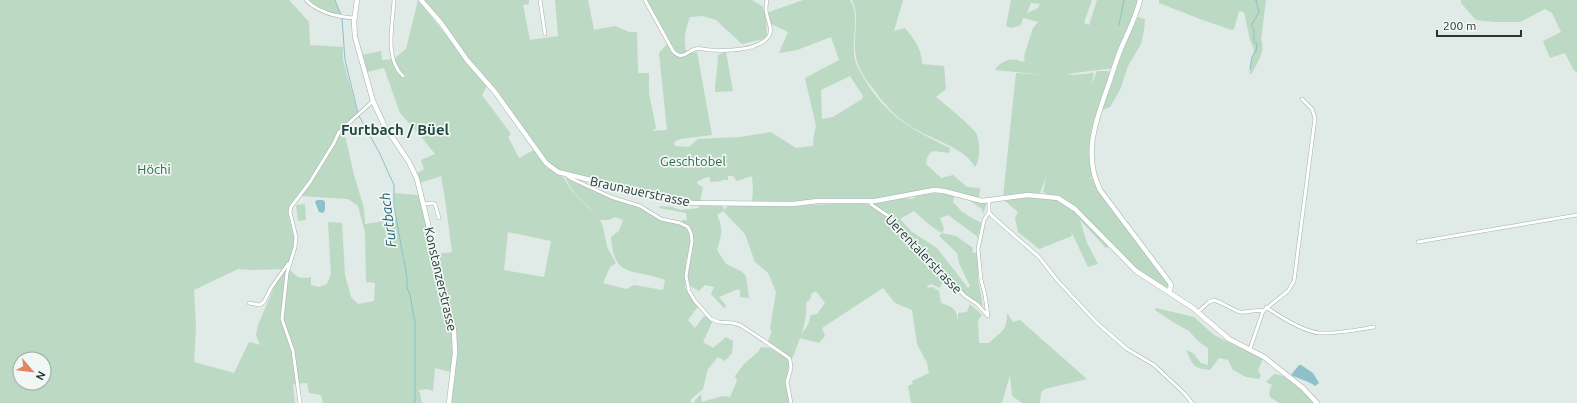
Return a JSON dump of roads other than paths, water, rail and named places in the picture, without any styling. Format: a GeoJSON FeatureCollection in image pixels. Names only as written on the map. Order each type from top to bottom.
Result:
{"type":"FeatureCollection","features":[{"type":"Feature","properties":{"kind":"street"},"geometry":{"type":"LineString","coordinates":[[306,0],[316,8],[342,17],[355,18]]}},
{"type":"Feature","properties":{"kind":"street","name":"Konstanzerstrasse"},"geometry":{"type":"LineString","coordinates":[[357,0],[355,18],[356,41],[373,101],[384,125],[414,173],[424,204],[455,333],[455,348],[449,403]]}},
{"type":"Feature","properties":{"kind":"street"},"geometry":{"type":"LineString","coordinates":[[394,0],[391,53],[395,67],[403,76]]}},
{"type":"Feature","properties":{"kind":"street","name":"Braunauerstrasse"},"geometry":{"type":"LineString","coordinates":[[421,0],[441,23],[467,60],[496,92],[546,163],[555,170],[566,174],[686,202],[793,204],[818,201],[881,201],[934,190],[976,200],[989,200],[1028,195],[1061,199],[1075,208],[1109,242],[1132,268],[1198,312],[1229,339],[1250,349],[1270,362],[1303,388],[1317,403]]}},
{"type":"Feature","properties":{"kind":"street"},"geometry":{"type":"LineString","coordinates":[[540,0],[546,34]]}},
{"type":"Feature","properties":{"kind":"street"},"geometry":{"type":"LineString","coordinates":[[645,0],[673,51],[681,56],[695,49],[709,50],[746,48],[762,42],[769,36],[771,31],[766,13],[767,0]]}},
{"type":"Feature","properties":{"kind":"street"},"geometry":{"type":"LineString","coordinates":[[1140,0],[1135,18],[1114,69],[1093,131],[1091,154],[1094,174],[1106,199],[1170,282],[1171,286],[1169,292]]}},
{"type":"Feature","properties":{"kind":"street"},"geometry":{"type":"LineString","coordinates":[[1250,349],[1263,311],[1266,307],[1288,291],[1294,280],[1315,118],[1312,109],[1302,99]]}},
{"type":"Feature","properties":{"kind":"street"},"geometry":{"type":"LineString","coordinates":[[300,403],[293,351],[282,319],[289,263],[295,247],[296,237],[290,212],[291,207],[310,182],[339,132],[373,101]]}},
{"type":"Feature","properties":{"kind":"street"},"geometry":{"type":"LineString","coordinates":[[566,174],[570,178],[609,196],[643,207],[661,219],[680,223],[688,227],[691,233],[692,241],[686,269],[686,281],[689,291],[695,301],[711,319],[719,322],[733,323],[740,326],[760,338],[790,360],[791,368],[788,382],[792,403]]}},
{"type":"Feature","properties":{"kind":"street"},"geometry":{"type":"LineString","coordinates":[[989,200],[990,212],[994,218],[1039,257],[1057,280],[1097,323],[1126,349],[1154,365],[1185,394],[1192,403]]}},
{"type":"Feature","properties":{"kind":"street","name":"Uerentalerstrasse"},"geometry":{"type":"LineString","coordinates":[[870,201],[872,205],[893,219],[909,238],[965,296],[977,304],[988,316],[981,280],[978,249],[984,220],[990,212]]}},
{"type":"Feature","properties":{"kind":"street","name":"Konstanzerstrasse"},"geometry":{"type":"LineString","coordinates":[[424,204],[435,204],[439,218]]}},
{"type":"Feature","properties":{"kind":"street"},"geometry":{"type":"LineString","coordinates":[[1418,242],[1577,215]]}},
{"type":"Feature","properties":{"kind":"street"},"geometry":{"type":"LineString","coordinates":[[249,303],[260,305],[264,302],[271,288],[289,263]]}},
{"type":"Feature","properties":{"kind":"street"},"geometry":{"type":"LineString","coordinates":[[1198,312],[1209,302],[1214,300],[1240,312],[1248,313],[1258,310],[1263,311]]}},
{"type":"Feature","properties":{"kind":"street"},"geometry":{"type":"LineString","coordinates":[[1266,307],[1296,325],[1318,333],[1374,327]]}},
{"type":"Feature","properties":{"kind":"water"},"geometry":{"type":"Polygon","coordinates":[[[317,200],[323,200],[325,202],[325,210],[323,213],[319,212],[315,202],[317,200]]]}},
{"type":"Feature","properties":{"kind":"water"},"geometry":{"type":"Polygon","coordinates":[[[1299,365],[1313,373],[1319,383],[1315,386],[1291,375],[1299,365]]]}},
{"type":"Feature","properties":{"kind":"waterway","name":"Furtbach"},"geometry":{"type":"LineString","coordinates":[[335,0],[341,15]]}},
{"type":"Feature","properties":{"kind":"waterway"},"geometry":{"type":"LineString","coordinates":[[1119,25],[1124,0]]}},
{"type":"Feature","properties":{"kind":"waterway"},"geometry":{"type":"LineString","coordinates":[[1250,69],[1252,57],[1256,51],[1257,44],[1254,42],[1254,29],[1251,26],[1259,12],[1255,0]]}},
{"type":"Feature","properties":{"kind":"waterway","name":"Furtbach"},"geometry":{"type":"LineString","coordinates":[[342,18],[345,60],[358,113]]}},
{"type":"Feature","properties":{"kind":"waterway","name":"Furtbach"},"geometry":{"type":"LineString","coordinates":[[359,116],[379,152],[394,185],[394,205],[403,257]]}},
{"type":"Feature","properties":{"kind":"waterway","name":"Furtbach"},"geometry":{"type":"LineString","coordinates":[[404,259],[407,288],[410,295],[415,323],[415,403]]}},
{"type":"Feature","properties":{"kind":"district","name":"Furtbach / Büel"},"geometry":{"type":"Point","coordinates":[395,130]}},
{"type":"Feature","properties":{"kind":"park label","name":"Geschtobel"},"geometry":{"type":"Point","coordinates":[693,161]}},
{"type":"Feature","properties":{"kind":"park label","name":"Höchi"},"geometry":{"type":"Point","coordinates":[154,169]}}]}
